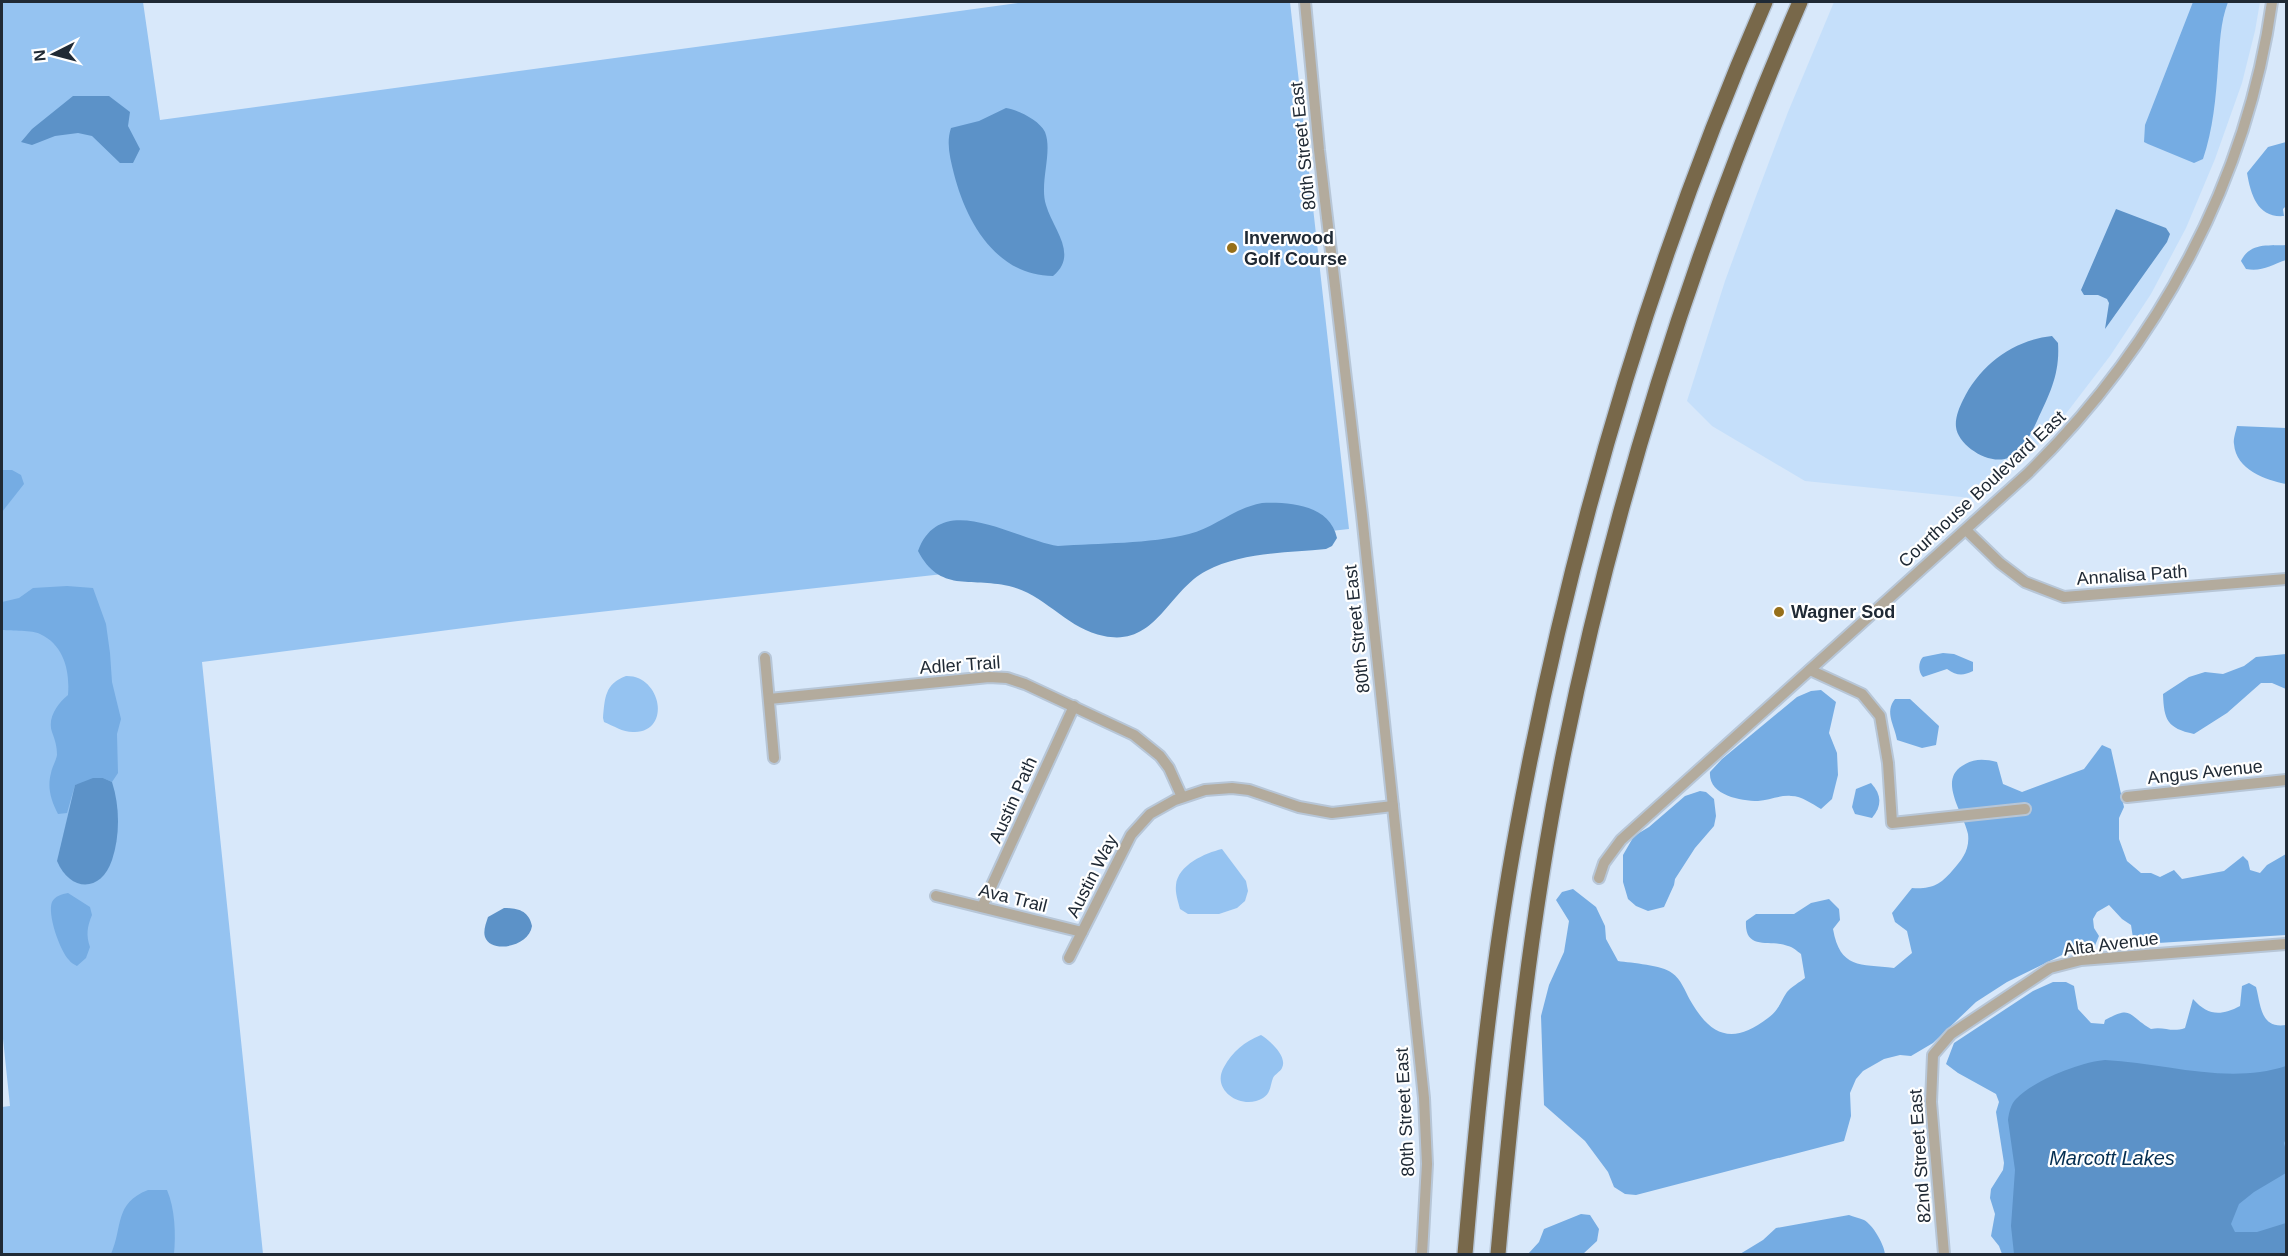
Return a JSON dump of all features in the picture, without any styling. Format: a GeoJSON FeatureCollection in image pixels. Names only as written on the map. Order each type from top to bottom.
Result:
{"type":"FeatureCollection","features":[{"type":"Feature","properties":{"kind":"highway"},"geometry":{"type":"LineString","coordinates":[[1466,1254],[1476,1128],[1488,1024],[1517,830],[1550,664],[1578,548],[1624,382],[1657,283],[1725,96],[1765,2]]}},
{"type":"Feature","properties":{"kind":"highway"},"geometry":{"type":"LineString","coordinates":[[1499,1254],[1508,1139],[1522,1012],[1551,821],[1579,682],[1608,564],[1660,378],[1692,279],[1754,113],[1800,2]]}},
{"type":"Feature","properties":{"kind":"highway"},"geometry":{"type":"LineString","coordinates":[[1456,1254],[1476,1128]]}},
{"type":"Feature","properties":{"kind":"street","name":"80th Street East"},"geometry":{"type":"LineString","coordinates":[[1305,2],[1319,150],[1393,806],[1426,1130],[1426,1197],[1422,1254]]}},
{"type":"Feature","properties":{"kind":"street","name":"Courthouse Boulevard East"},"geometry":{"type":"LineString","coordinates":[[1599,878],[1604,863],[1621,840],[2027,474],[2080,418],[2132,353],[2179,279],[2199,242],[2212,211],[2245,121],[2259,70],[2272,2]]}},
{"type":"Feature","properties":{"kind":"street","name":"Annalisa Path"},"geometry":{"type":"LineString","coordinates":[[1966,530],[2000,563],[2025,582],[2064,597],[2286,579]]}},
{"type":"Feature","properties":{"kind":"street"},"geometry":{"type":"LineString","coordinates":[[765,658],[774,758]]}},
{"type":"Feature","properties":{"kind":"street"},"geometry":{"type":"LineString","coordinates":[[1810,670],[1862,694],[1880,716],[1888,763],[1892,823],[2025,808]]}},
{"type":"Feature","properties":{"kind":"street","name":"Adler Trail"},"geometry":{"type":"LineString","coordinates":[[769,699],[998,677],[1014,679],[1074,706],[1146,743],[1169,768],[1182,796]]}},
{"type":"Feature","properties":{"kind":"street","name":"Austin Path"},"geometry":{"type":"LineString","coordinates":[[982,907],[1074,706]]}},
{"type":"Feature","properties":{"kind":"street","name":"Angus Avenue"},"geometry":{"type":"LineString","coordinates":[[2127,797],[2286,780]]}},
{"type":"Feature","properties":{"kind":"street","name":"Austin Way"},"geometry":{"type":"LineString","coordinates":[[1069,958],[1131,835],[1150,814],[1182,796],[1205,790],[1232,788],[1250,790],[1299,807],[1332,813],[1393,806]]}},
{"type":"Feature","properties":{"kind":"street","name":"Ava Trail"},"geometry":{"type":"LineString","coordinates":[[936,896],[1082,932]]}},
{"type":"Feature","properties":{"kind":"street","name":"Alta Avenue"},"geometry":{"type":"LineString","coordinates":[[1933,1054],[1951,1034],[2050,968],[2081,960],[2286,944]]}},
{"type":"Feature","properties":{"kind":"street","name":"82nd Street East"},"geometry":{"type":"LineString","coordinates":[[1933,1054],[1931,1102],[1944,1254]]}},
{"type":"Feature","properties":{"kind":"shaded area"},"geometry":{"type":"Polygon","coordinates":[[[2,2],[143,2],[160,120],[1026,2],[1290,2],[1349,529],[518,621],[202,662],[263,1254],[2,1254],[2,1107],[10,1106],[2,1029],[2,2]]]}},
{"type":"Feature","properties":{"kind":"shaded area"},"geometry":{"type":"Polygon","coordinates":[[[1834,2],[2260,2],[2242,83],[2215,159],[2186,228],[2151,294],[2110,356],[2068,411],[2031,452],[1981,499],[1805,481],[1712,426],[1687,401],[1725,281],[1755,199],[1834,2]]]}},
{"type":"Feature","properties":{"kind":"shaded area"},"geometry":{"type":"Polygon","coordinates":[[[2193,2],[2228,2],[2222,26],[2209,137],[2203,159],[2194,163],[2144,142],[2145,125],[2193,2]]]}},
{"type":"Feature","properties":{"kind":"shaded area"},"geometry":{"type":"Polygon","coordinates":[[[2286,142],[2286,206],[2283,209],[2284,216],[2275,216],[2257,204],[2247,173],[2268,147],[2286,142]]]}},
{"type":"Feature","properties":{"kind":"shaded area"},"geometry":{"type":"Polygon","coordinates":[[[2286,245],[2286,260],[2266,268],[2246,269],[2241,261],[2249,251],[2260,246],[2286,245]]]}},
{"type":"Feature","properties":{"kind":"shaded area"},"geometry":{"type":"Polygon","coordinates":[[[2237,426],[2286,428],[2286,484],[2253,472],[2240,461],[2234,442],[2237,426]]]}},
{"type":"Feature","properties":{"kind":"shaded area"},"geometry":{"type":"Polygon","coordinates":[[[2,470],[12,470],[21,475],[24,484],[2,512],[2,470]]]}},
{"type":"Feature","properties":{"kind":"shaded area"},"geometry":{"type":"Polygon","coordinates":[[[67,586],[93,588],[106,624],[112,682],[121,719],[117,734],[118,773],[112,782],[103,778],[75,785],[67,813],[58,814],[50,789],[51,773],[57,755],[51,721],[57,707],[68,695],[68,677],[64,660],[55,645],[40,634],[2,630],[2,602],[19,598],[33,588],[67,586]]]}},
{"type":"Feature","properties":{"kind":"shaded area"},"geometry":{"type":"Polygon","coordinates":[[[1943,653],[1954,654],[1973,662],[1973,671],[1960,674],[1947,669],[1923,677],[1919,667],[1923,657],[1943,653]]]}},
{"type":"Feature","properties":{"kind":"shaded area"},"geometry":{"type":"Polygon","coordinates":[[[2286,654],[2286,689],[2272,683],[2261,683],[2227,713],[2194,734],[2173,726],[2166,716],[2163,694],[2189,677],[2205,672],[2223,674],[2244,666],[2256,657],[2286,654]]]}},
{"type":"Feature","properties":{"kind":"shaded area"},"geometry":{"type":"Polygon","coordinates":[[[626,676],[638,678],[647,684],[658,703],[658,714],[654,723],[647,729],[627,731],[604,722],[607,692],[614,683],[626,676]]]}},
{"type":"Feature","properties":{"kind":"shaded area"},"geometry":{"type":"Polygon","coordinates":[[[1821,690],[1836,702],[1829,733],[1837,753],[1838,775],[1832,799],[1821,809],[1795,796],[1758,801],[1743,800],[1726,795],[1714,786],[1710,772],[1722,759],[1797,697],[1811,691],[1821,690]]]}},
{"type":"Feature","properties":{"kind":"shaded area"},"geometry":{"type":"Polygon","coordinates":[[[1895,699],[1910,699],[1939,726],[1936,745],[1922,748],[1897,740],[1890,714],[1895,699]]]}},
{"type":"Feature","properties":{"kind":"shaded area"},"geometry":{"type":"Polygon","coordinates":[[[2102,745],[2111,749],[2124,807],[2119,818],[2119,839],[2127,861],[2141,873],[2151,873],[2160,877],[2174,870],[2182,879],[2224,871],[2243,856],[2248,861],[2250,870],[2260,873],[2267,865],[2286,854],[2286,935],[2142,944],[2133,938],[2131,925],[2109,905],[2097,912],[2093,919],[2094,928],[2099,936],[2093,950],[2064,954],[2007,982],[1976,1002],[1933,1043],[1911,1056],[1900,1055],[1884,1059],[1863,1071],[1856,1079],[1850,1093],[1851,1116],[1844,1141],[1636,1195],[1625,1194],[1614,1187],[1608,1172],[1585,1141],[1544,1105],[1541,1016],[1549,985],[1564,952],[1569,921],[1556,900],[1562,892],[1573,889],[1596,907],[1605,926],[1606,939],[1618,961],[1667,970],[1678,978],[1698,1013],[1706,1022],[1724,1033],[1744,1032],[1772,1015],[1787,992],[1805,978],[1801,954],[1781,944],[1754,941],[1749,937],[1746,921],[1756,914],[1794,914],[1811,903],[1829,899],[1839,909],[1840,920],[1833,929],[1836,942],[1846,958],[1862,964],[1894,968],[1912,953],[1907,931],[1895,922],[1892,913],[1912,888],[1934,886],[1943,880],[1959,863],[1966,850],[1968,834],[1952,789],[1955,772],[1966,763],[1975,760],[1997,762],[2003,784],[2022,792],[2084,769],[2102,745]]]}},
{"type":"Feature","properties":{"kind":"shaded area"},"geometry":{"type":"Polygon","coordinates":[[[1871,783],[1879,796],[1878,809],[1872,818],[1855,814],[1852,807],[1856,789],[1871,783]]]}},
{"type":"Feature","properties":{"kind":"shaded area"},"geometry":{"type":"Polygon","coordinates":[[[1700,791],[1706,792],[1714,799],[1716,816],[1714,826],[1695,848],[1675,879],[1664,907],[1648,911],[1636,906],[1628,899],[1623,882],[1623,855],[1634,836],[1649,827],[1685,796],[1700,791]]]}},
{"type":"Feature","properties":{"kind":"shaded area"},"geometry":{"type":"Polygon","coordinates":[[[1222,849],[1246,881],[1248,891],[1245,901],[1237,908],[1219,914],[1188,914],[1180,909],[1176,891],[1178,878],[1193,861],[1222,849]]]}},
{"type":"Feature","properties":{"kind":"shaded area"},"geometry":{"type":"Polygon","coordinates":[[[68,893],[90,907],[92,915],[88,931],[90,947],[86,958],[77,966],[65,955],[55,932],[51,915],[53,900],[68,893]]]}},
{"type":"Feature","properties":{"kind":"shaded area","name":"Marcott Lakes"},"geometry":{"type":"Polygon","coordinates":[[[2053,982],[2066,982],[2074,986],[2078,1009],[2091,1023],[2104,1024],[2105,1020],[2126,1013],[2151,1029],[2176,1030],[2185,1028],[2193,999],[2209,1011],[2227,1012],[2240,1006],[2242,986],[2249,983],[2256,987],[2266,1019],[2277,1025],[2286,1025],[2286,1254],[2002,1254],[1991,1236],[1995,1214],[1990,1198],[1991,1189],[2003,1170],[2004,1163],[1996,1112],[1999,1102],[1996,1094],[1946,1064],[1954,1043],[2033,991],[2053,982]]]}},
{"type":"Feature","properties":{"kind":"shaded area"},"geometry":{"type":"Polygon","coordinates":[[[1261,1035],[1273,1044],[1280,1054],[1282,1068],[1274,1077],[1266,1096],[1255,1101],[1238,1100],[1225,1091],[1221,1084],[1224,1067],[1231,1056],[1244,1044],[1261,1035]]]}},
{"type":"Feature","properties":{"kind":"shaded area"},"geometry":{"type":"Polygon","coordinates":[[[148,1190],[167,1190],[174,1222],[174,1254],[111,1254],[125,1209],[137,1195],[148,1190]]]}},
{"type":"Feature","properties":{"kind":"shaded area"},"geometry":{"type":"Polygon","coordinates":[[[1581,1214],[1590,1215],[1599,1229],[1597,1241],[1583,1254],[1528,1254],[1539,1242],[1544,1229],[1581,1214]]]}},
{"type":"Feature","properties":{"kind":"shaded area"},"geometry":{"type":"Polygon","coordinates":[[[1849,1215],[1864,1220],[1871,1226],[1885,1254],[1740,1254],[1763,1240],[1776,1228],[1849,1215]]]}},
{"type":"Feature","properties":{"kind":"water"},"geometry":{"type":"Polygon","coordinates":[[[73,96],[109,96],[130,112],[128,126],[140,149],[133,163],[120,163],[92,136],[78,133],[55,136],[32,145],[21,142],[32,129],[73,96]]]}},
{"type":"Feature","properties":{"kind":"water"},"geometry":{"type":"Polygon","coordinates":[[[1006,108],[1028,116],[1045,132],[1048,149],[1044,196],[1064,251],[1064,259],[1053,276],[1033,274],[1015,267],[1000,256],[976,227],[959,192],[950,156],[951,128],[979,121],[1006,108]]]}},
{"type":"Feature","properties":{"kind":"water"},"geometry":{"type":"Polygon","coordinates":[[[2116,209],[2166,228],[2170,234],[2167,242],[2105,329],[2109,303],[2107,299],[2098,295],[2084,295],[2081,290],[2116,209]]]}},
{"type":"Feature","properties":{"kind":"water"},"geometry":{"type":"Polygon","coordinates":[[[2052,336],[2058,343],[2056,374],[2035,426],[2026,441],[2015,454],[2002,459],[1985,457],[1977,453],[1963,441],[1956,427],[1959,410],[1970,387],[1988,365],[1999,356],[2024,343],[2052,336]]]}},
{"type":"Feature","properties":{"kind":"water"},"geometry":{"type":"Polygon","coordinates":[[[1285,503],[1318,512],[1333,527],[1337,538],[1332,546],[1326,549],[1250,557],[1234,560],[1206,571],[1181,591],[1149,626],[1137,633],[1122,637],[1104,636],[1091,632],[1022,590],[1009,586],[946,578],[936,573],[918,551],[929,532],[944,523],[961,520],[1001,528],[1058,546],[1124,543],[1189,534],[1252,505],[1285,503]]]}},
{"type":"Feature","properties":{"kind":"water"},"geometry":{"type":"Polygon","coordinates":[[[93,778],[103,778],[112,782],[118,811],[118,831],[115,851],[107,871],[101,878],[85,885],[70,879],[57,861],[75,785],[93,778]]]}},
{"type":"Feature","properties":{"kind":"water"},"geometry":{"type":"Polygon","coordinates":[[[504,908],[522,911],[531,921],[532,926],[524,939],[502,947],[489,942],[484,932],[488,917],[504,908]]]}},
{"type":"Feature","properties":{"kind":"water","name":"Marcott Lakes"},"geometry":{"type":"Polygon","coordinates":[[[2105,1060],[2242,1074],[2286,1066],[2286,1139],[2284,1143],[2286,1173],[2239,1204],[2231,1224],[2235,1232],[2257,1232],[2286,1223],[2286,1254],[2014,1254],[2011,1226],[2015,1170],[2008,1120],[2012,1106],[2024,1092],[2046,1079],[2071,1068],[2105,1060]]]}},
{"type":"Feature","properties":{"kind":"place","name":"Inverwood Golf Course"},"geometry":{"type":"Point","coordinates":[1232,248]}},
{"type":"Feature","properties":{"kind":"place","name":"Wagner Sod"},"geometry":{"type":"Point","coordinates":[1779,612]}}]}
